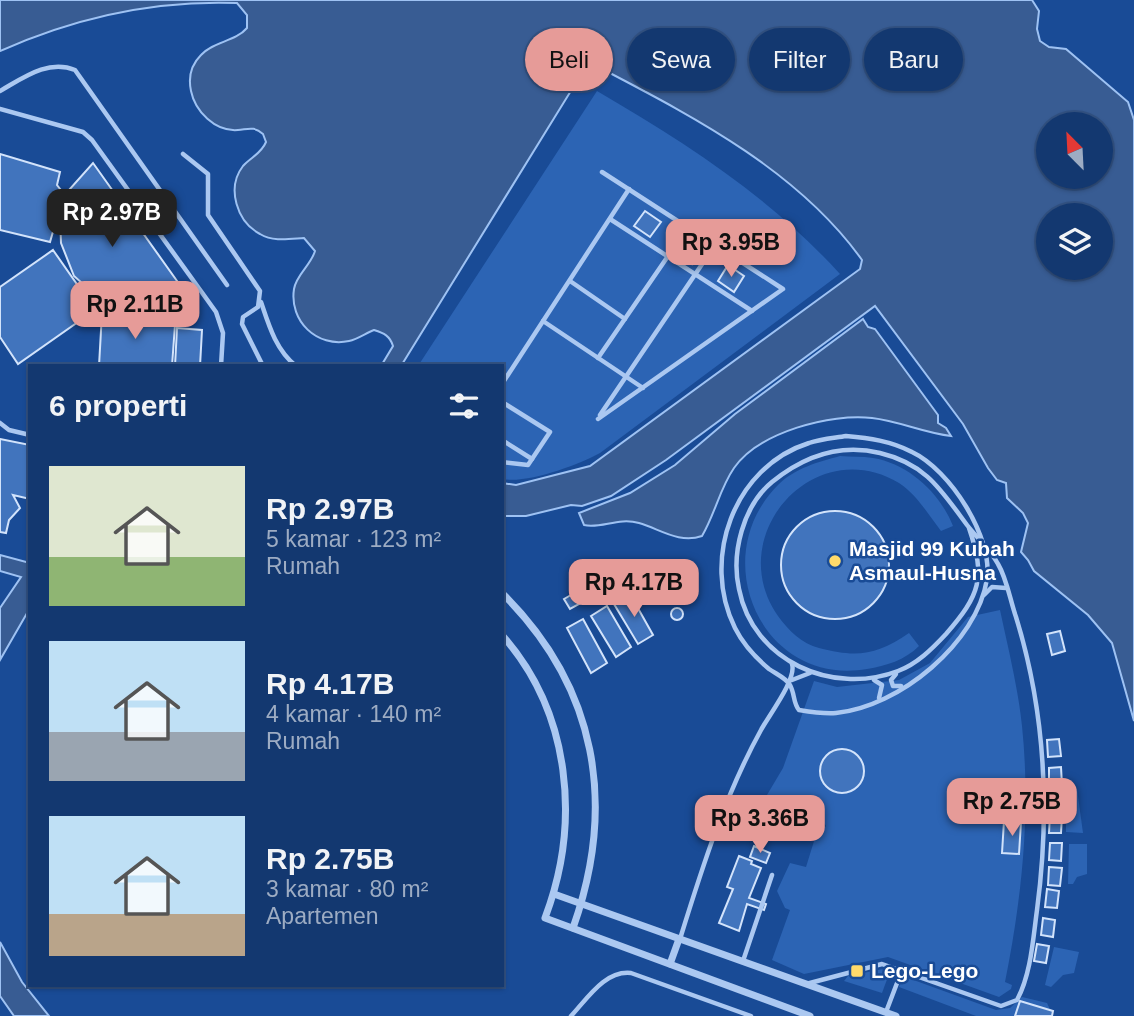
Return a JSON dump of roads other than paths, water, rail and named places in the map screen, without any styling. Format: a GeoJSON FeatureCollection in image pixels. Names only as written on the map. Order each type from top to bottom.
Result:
{"type":"FeatureCollection","features":[{"type":"Feature","properties":{"kind":"street"},"geometry":{"type":"LineString","coordinates":[[504,595],[541,636],[563,673],[583,721],[592,755],[595,829],[582,904],[573,928]]}},
{"type":"Feature","properties":{"kind":"street"},"geometry":{"type":"LineString","coordinates":[[504,638],[539,690],[549,712],[560,750],[566,796],[566,832],[554,894],[545,918],[810,1016]]}},
{"type":"Feature","properties":{"kind":"street"},"geometry":{"type":"LineString","coordinates":[[554,894],[896,1016]]}},
{"type":"Feature","properties":{"kind":"street"},"geometry":{"type":"LineString","coordinates":[[670,964],[680,939]]}},
{"type":"Feature","properties":{"kind":"lane"},"geometry":{"type":"LineString","coordinates":[[0,91],[47,67],[63,65],[75,70],[227,285]]}},
{"type":"Feature","properties":{"kind":"lane"},"geometry":{"type":"LineString","coordinates":[[0,109],[83,132],[92,140],[216,312],[223,332],[221,364]]}},
{"type":"Feature","properties":{"kind":"lane"},"geometry":{"type":"LineString","coordinates":[[183,154],[208,174],[208,215],[257,284],[274,338],[294,364]]}},
{"type":"Feature","properties":{"kind":"lane"},"geometry":{"type":"LineString","coordinates":[[602,172],[688,227],[783,289],[598,419],[715,245]]}},
{"type":"Feature","properties":{"kind":"lane"},"geometry":{"type":"LineString","coordinates":[[504,381],[629,189]]}},
{"type":"Feature","properties":{"kind":"lane"},"geometry":{"type":"LineString","coordinates":[[610,219],[752,311]]}},
{"type":"Feature","properties":{"kind":"lane"},"geometry":{"type":"LineString","coordinates":[[598,358],[688,227]]}},
{"type":"Feature","properties":{"kind":"lane"},"geometry":{"type":"LineString","coordinates":[[570,281],[625,319]]}},
{"type":"Feature","properties":{"kind":"lane"},"geometry":{"type":"LineString","coordinates":[[261,302],[256,310],[243,317],[242,324],[262,364]]}},
{"type":"Feature","properties":{"kind":"lane"},"geometry":{"type":"LineString","coordinates":[[543,321],[643,388]]}},
{"type":"Feature","properties":{"kind":"lane"},"geometry":{"type":"LineString","coordinates":[[504,403],[550,432],[528,465],[504,462]]}},
{"type":"Feature","properties":{"kind":"lane"},"geometry":{"type":"LineString","coordinates":[[0,423],[9,430],[28,435]]}},
{"type":"Feature","properties":{"kind":"lane"},"geometry":{"type":"LineString","coordinates":[[846,436],[884,440],[915,453],[942,474],[970,511],[981,539],[988,566],[980,607],[951,649],[926,674],[905,686],[878,699],[837,713],[799,710],[794,705],[789,683],[748,649],[735,629],[725,601],[720,571],[722,541],[735,507],[756,477],[781,457],[808,443],[846,436]]}},
{"type":"Feature","properties":{"kind":"lane"},"geometry":{"type":"LineString","coordinates":[[504,441],[532,459]]}},
{"type":"Feature","properties":{"kind":"lane"},"geometry":{"type":"LineString","coordinates":[[805,984],[882,964],[1001,1006],[1017,1000],[1022,991],[1040,890],[1043,841],[1042,777],[1034,689],[1027,654],[999,565],[930,476],[899,457],[864,449],[827,451],[793,465],[765,488],[746,519],[736,554],[739,590],[752,624],[775,652],[813,673],[835,680],[877,680],[882,685],[878,699]]}},
{"type":"Feature","properties":{"kind":"lane"},"geometry":{"type":"LineString","coordinates":[[905,686],[893,686],[892,676],[929,653],[974,598],[978,555],[969,528]]}},
{"type":"Feature","properties":{"kind":"lane"},"geometry":{"type":"LineString","coordinates":[[983,595],[999,585],[1007,589]]}},
{"type":"Feature","properties":{"kind":"lane"},"geometry":{"type":"LineString","coordinates":[[680,939],[726,807],[760,732],[793,676],[794,667],[790,662]]}},
{"type":"Feature","properties":{"kind":"lane"},"geometry":{"type":"LineString","coordinates":[[870,679],[898,671]]}},
{"type":"Feature","properties":{"kind":"lane"},"geometry":{"type":"LineString","coordinates":[[789,683],[802,675],[813,673]]}},
{"type":"Feature","properties":{"kind":"lane"},"geometry":{"type":"LineString","coordinates":[[793,693],[802,675]]}},
{"type":"Feature","properties":{"kind":"lane"},"geometry":{"type":"LineString","coordinates":[[780,677],[793,676]]}},
{"type":"Feature","properties":{"kind":"lane"},"geometry":{"type":"LineString","coordinates":[[743,962],[772,875]]}},
{"type":"Feature","properties":{"kind":"lane"},"geometry":{"type":"LineString","coordinates":[[885,1014],[902,970]]}},
{"type":"Feature","properties":{"kind":"lane"},"geometry":{"type":"LineString","coordinates":[[571,1016],[610,976],[619,972],[631,973],[751,1016]]}},
{"type":"Feature","properties":{"kind":"place","name":"Masjid 99 Kubah Asmaul-Husna"},"geometry":{"type":"Point","coordinates":[835,561]}},
{"type":"Feature","properties":{"kind":"place","name":"Lego-Lego"},"geometry":{"type":"Point","coordinates":[857,971]}}]}
